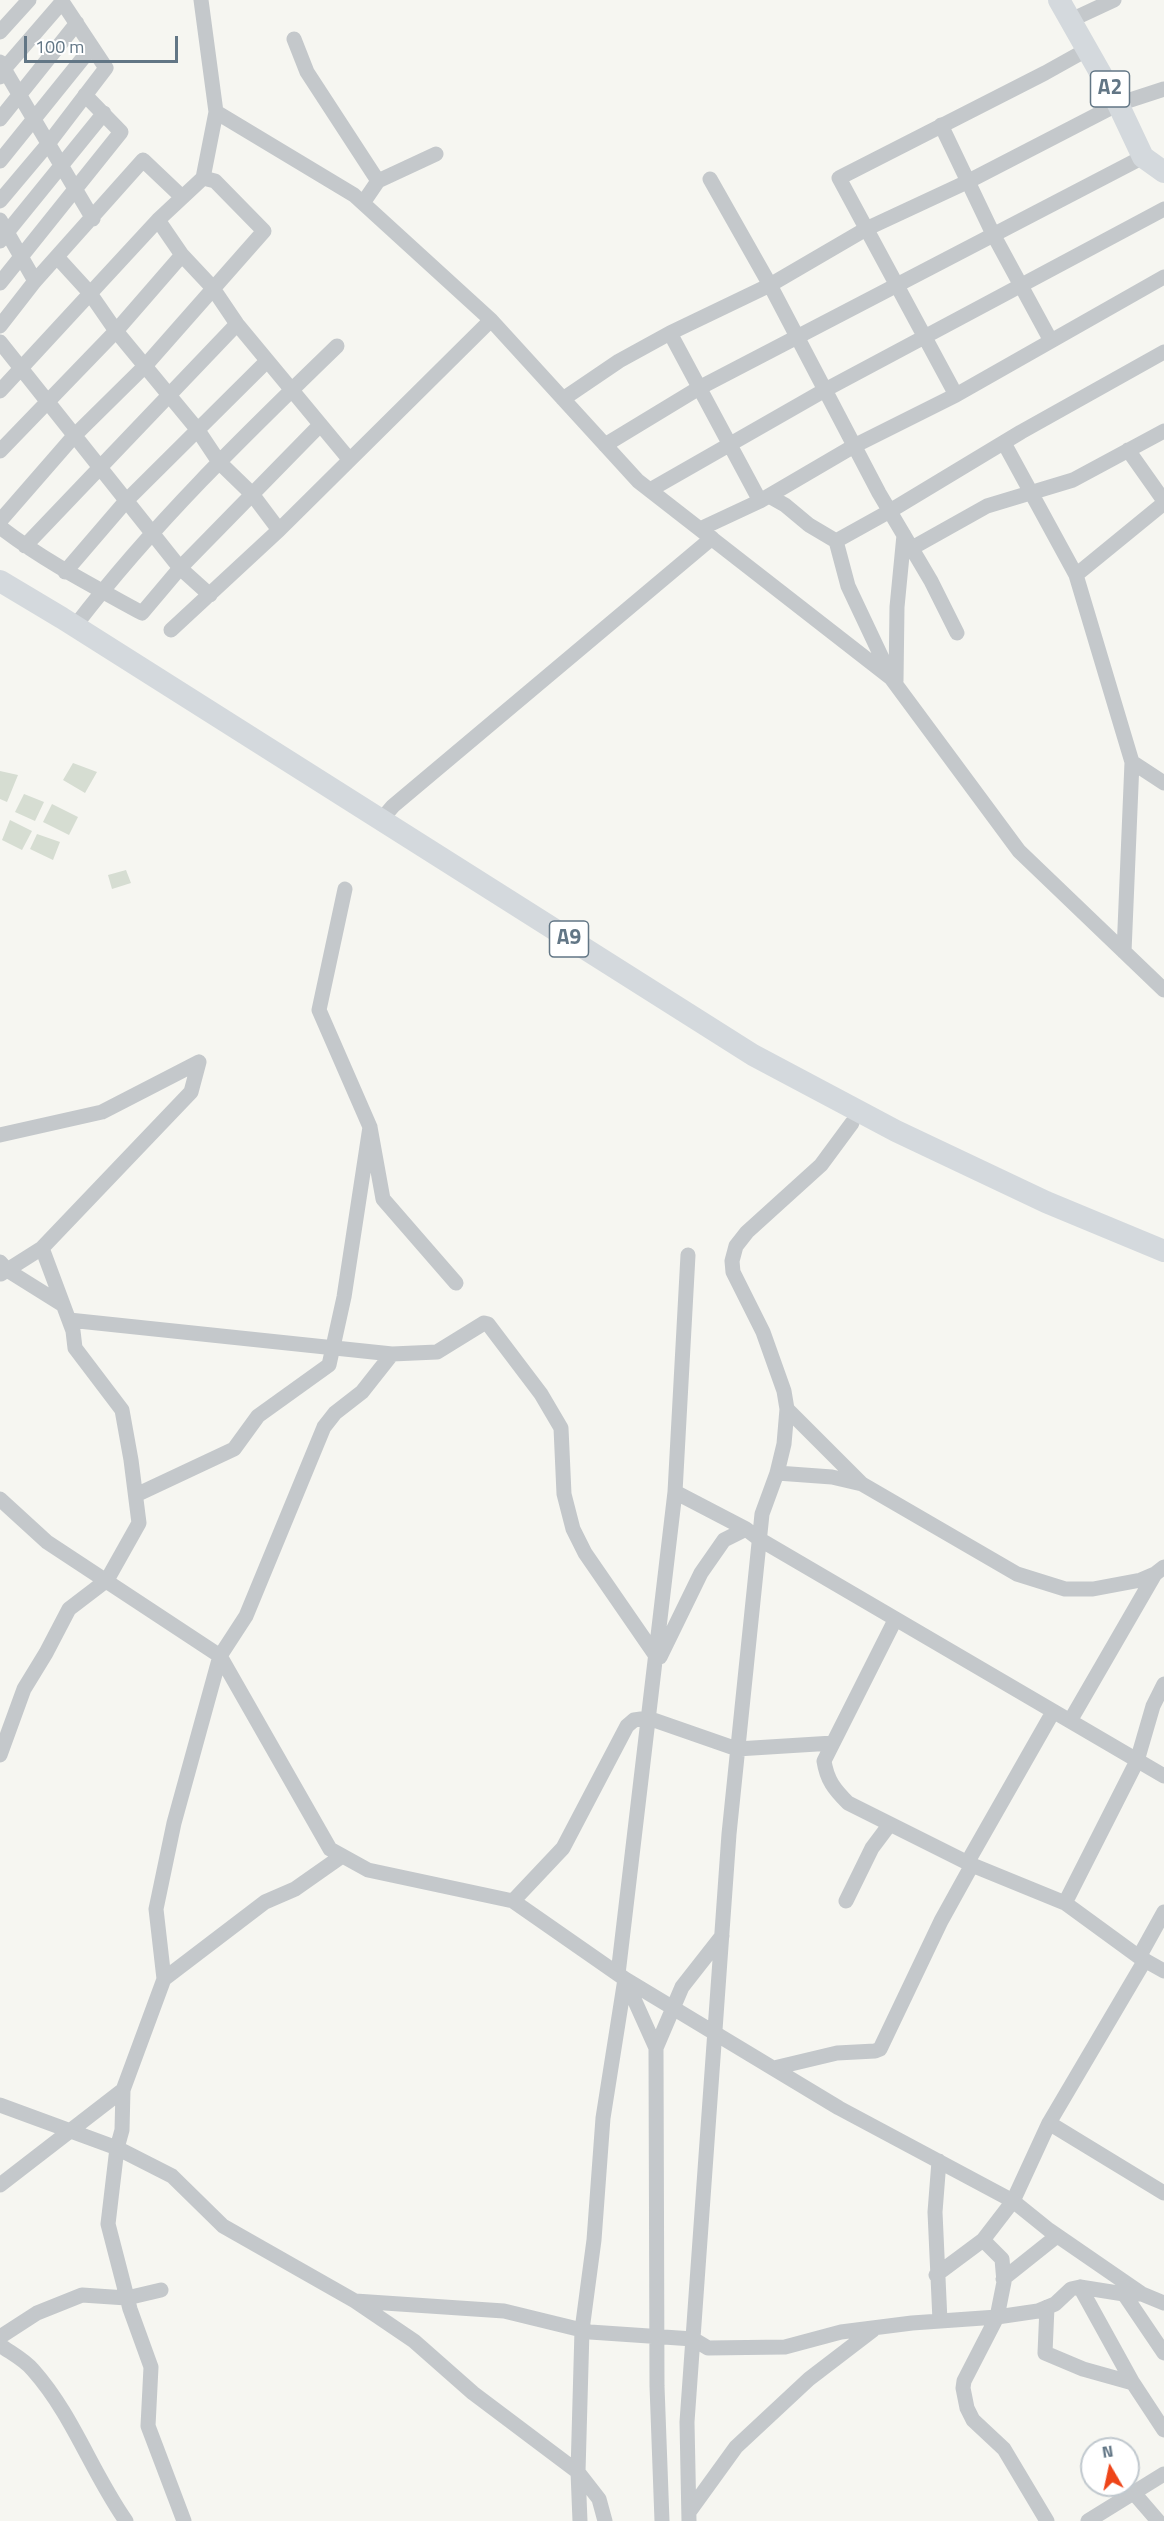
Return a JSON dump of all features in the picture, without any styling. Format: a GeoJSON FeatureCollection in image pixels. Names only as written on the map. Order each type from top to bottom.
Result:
{"type":"FeatureCollection","features":[{"type":"Feature","properties":{"kind":"highway","name":"A2"},"geometry":{"type":"LineString","coordinates":[[1059,0],[1118,104],[1143,157],[1164,172]]}},
{"type":"Feature","properties":{"kind":"highway","name":"A9"},"geometry":{"type":"LineString","coordinates":[[0,581],[763,1060],[896,1131],[1046,1202],[1164,1251]]}},
{"type":"Feature","properties":{"kind":"highway","name":"A9"},"geometry":{"type":"LineString","coordinates":[[0,596],[746,1066],[852,1123],[1041,1214],[1164,1265]]}},
{"type":"Feature","properties":{"kind":"street"},"geometry":{"type":"LineString","coordinates":[[0,32],[29,0]]}},
{"type":"Feature","properties":{"kind":"street"},"geometry":{"type":"LineString","coordinates":[[0,391],[89,292],[158,220],[203,178],[216,112],[201,0]]}},
{"type":"Feature","properties":{"kind":"street"},"geometry":{"type":"LineString","coordinates":[[1071,20],[1114,0]]}},
{"type":"Feature","properties":{"kind":"street"},"geometry":{"type":"LineString","coordinates":[[0,201],[48,144],[106,68],[62,1],[1,70],[20,96],[48,144],[74,190],[93,219]]}},
{"type":"Feature","properties":{"kind":"street"},"geometry":{"type":"LineString","coordinates":[[0,119],[76,23]]}},
{"type":"Feature","properties":{"kind":"street"},"geometry":{"type":"LineString","coordinates":[[294,39],[307,72],[378,181]]}},
{"type":"Feature","properties":{"kind":"street"},"geometry":{"type":"LineString","coordinates":[[0,161],[92,47]]}},
{"type":"Feature","properties":{"kind":"street"},"geometry":{"type":"LineString","coordinates":[[956,394],[839,178],[1088,49]]}},
{"type":"Feature","properties":{"kind":"street"},"geometry":{"type":"LineString","coordinates":[[563,399],[619,361],[670,333],[770,285],[866,229],[967,182],[1118,104],[1164,89]]}},
{"type":"Feature","properties":{"kind":"street"},"geometry":{"type":"LineString","coordinates":[[0,283],[121,132],[86,94]]}},
{"type":"Feature","properties":{"kind":"street"},"geometry":{"type":"LineString","coordinates":[[216,112],[354,195],[491,320],[638,481],[894,681]]}},
{"type":"Feature","properties":{"kind":"street"},"geometry":{"type":"LineString","coordinates":[[35,281],[22,258],[2,231],[61,168],[104,114]]}},
{"type":"Feature","properties":{"kind":"street"},"geometry":{"type":"LineString","coordinates":[[941,125],[993,234],[1051,341]]}},
{"type":"Feature","properties":{"kind":"street"},"geometry":{"type":"LineString","coordinates":[[363,203],[378,181],[435,154]]}},
{"type":"Feature","properties":{"kind":"street"},"geometry":{"type":"LineString","coordinates":[[605,445],[699,388],[796,336],[1143,157]]}},
{"type":"Feature","properties":{"kind":"street"},"geometry":{"type":"LineString","coordinates":[[0,326],[35,281],[93,219],[143,160],[182,198]]}},
{"type":"Feature","properties":{"kind":"street"},"geometry":{"type":"LineString","coordinates":[[0,521],[74,436],[145,366],[212,287],[264,231],[215,181],[203,178]]}},
{"type":"Feature","properties":{"kind":"street"},"geometry":{"type":"LineString","coordinates":[[710,179],[770,285],[854,446],[957,633]]}},
{"type":"Feature","properties":{"kind":"street"},"geometry":{"type":"LineString","coordinates":[[650,490],[825,390],[1164,209]]}},
{"type":"Feature","properties":{"kind":"street"},"geometry":{"type":"LineString","coordinates":[[158,220],[182,255],[212,287],[237,324],[349,459]]}},
{"type":"Feature","properties":{"kind":"street"},"geometry":{"type":"LineString","coordinates":[[0,451],[116,331],[182,255]]}},
{"type":"Feature","properties":{"kind":"street"},"geometry":{"type":"LineString","coordinates":[[57,257],[89,292],[116,331],[197,429],[219,462],[252,494],[279,530]]}},
{"type":"Feature","properties":{"kind":"street"},"geometry":{"type":"LineString","coordinates":[[381,820],[393,806],[706,533],[854,446],[956,394],[1164,277]]}},
{"type":"Feature","properties":{"kind":"street"},"geometry":{"type":"LineString","coordinates":[[171,630],[279,530],[491,320]]}},
{"type":"Feature","properties":{"kind":"street"},"geometry":{"type":"LineString","coordinates":[[25,546],[237,324]]}},
{"type":"Feature","properties":{"kind":"street"},"geometry":{"type":"LineString","coordinates":[[670,333],[729,443],[764,499],[785,505],[809,525],[836,541],[848,586],[894,681],[1019,851],[1164,990]]}},
{"type":"Feature","properties":{"kind":"street"},"geometry":{"type":"LineString","coordinates":[[0,342],[180,568],[210,595]]}},
{"type":"Feature","properties":{"kind":"street"},"geometry":{"type":"LineString","coordinates":[[75,626],[152,533],[219,462],[337,346]]}},
{"type":"Feature","properties":{"kind":"street"},"geometry":{"type":"LineString","coordinates":[[836,541],[890,512],[1004,443],[1164,352]]}},
{"type":"Feature","properties":{"kind":"street"},"geometry":{"type":"LineString","coordinates":[[65,572],[126,501],[267,361]]}},
{"type":"Feature","properties":{"kind":"street"},"geometry":{"type":"LineString","coordinates":[[0,527],[65,572],[142,613],[180,568],[320,425]]}},
{"type":"Feature","properties":{"kind":"street"},"geometry":{"type":"LineString","coordinates":[[908,542],[987,506],[1073,480],[1164,431]]}},
{"type":"Feature","properties":{"kind":"street"},"geometry":{"type":"LineString","coordinates":[[1004,443],[1076,575],[1132,762],[1124,951]]}},
{"type":"Feature","properties":{"kind":"street"},"geometry":{"type":"LineString","coordinates":[[1076,575],[1164,502],[1128,450]]}},
{"type":"Feature","properties":{"kind":"street"},"geometry":{"type":"LineString","coordinates":[[894,681],[897,607],[908,542]]}},
{"type":"Feature","properties":{"kind":"street"},"geometry":{"type":"LineString","coordinates":[[1132,762],[1164,783]]}},
{"type":"Feature","properties":{"kind":"street"},"geometry":{"type":"LineString","coordinates":[[345,889],[319,1010],[370,1127],[383,1199],[456,1283]]}},
{"type":"Feature","properties":{"kind":"street"},"geometry":{"type":"LineString","coordinates":[[0,1135],[102,1112],[199,1062],[191,1092],[42,1248],[2,1269],[66,1312],[333,1348],[392,1354],[436,1352],[484,1323],[488,1324],[541,1395],[561,1428],[564,1494],[573,1529],[585,1553],[656,1661]]}},
{"type":"Feature","properties":{"kind":"street"},"geometry":{"type":"LineString","coordinates":[[689,2517],[687,2422],[729,1834],[762,1514],[777,1473],[784,1444],[787,1409],[784,1391],[763,1332],[733,1272],[734,1253],[736,1246],[747,1232],[822,1165],[852,1123]]}},
{"type":"Feature","properties":{"kind":"street"},"geometry":{"type":"LineString","coordinates":[[136,1495],[234,1449],[258,1416],[328,1365],[344,1297],[370,1127]]}},
{"type":"Feature","properties":{"kind":"street"},"geometry":{"type":"LineString","coordinates":[[0,1755],[24,1689],[69,1609],[107,1580],[139,1523],[122,1410],[75,1348],[74,1331],[42,1248]]}},
{"type":"Feature","properties":{"kind":"street"},"geometry":{"type":"LineString","coordinates":[[580,2521],[578,2472],[582,2330],[594,2240],[603,2118],[622,1977],[648,1718],[675,1492],[688,1255]]}},
{"type":"Feature","properties":{"kind":"street"},"geometry":{"type":"LineString","coordinates":[[184,2521],[148,2426],[151,2367],[128,2298],[108,2224],[117,2148],[122,2130],[123,2090],[164,1979],[156,1909],[174,1823],[220,1656],[246,1616],[324,1427],[335,1413],[362,1392],[392,1354]]}},
{"type":"Feature","properties":{"kind":"street"},"geometry":{"type":"LineString","coordinates":[[787,1409],[862,1484],[1017,1574],[1065,1589],[1093,1589],[1141,1580],[1160,1570]]}},
{"type":"Feature","properties":{"kind":"street"},"geometry":{"type":"LineString","coordinates":[[777,1473],[818,1475],[862,1484]]}},
{"type":"Feature","properties":{"kind":"street"},"geometry":{"type":"LineString","coordinates":[[675,1492],[746,1529],[895,1620],[974,1663],[1164,1776]]}},
{"type":"Feature","properties":{"kind":"street"},"geometry":{"type":"LineString","coordinates":[[0,1499],[46,1542],[220,1656],[330,1849],[368,1870],[513,1901],[622,1977],[839,2108],[1013,2201],[1091,2259],[1143,2294],[1164,2303]]}},
{"type":"Feature","properties":{"kind":"street"},"geometry":{"type":"LineString","coordinates":[[656,1661],[701,1573],[724,1540],[746,1529]]}},
{"type":"Feature","properties":{"kind":"street"},"geometry":{"type":"LineString","coordinates":[[1070,1721],[1160,1570]]}},
{"type":"Feature","properties":{"kind":"street"},"geometry":{"type":"LineString","coordinates":[[895,1620],[824,1761],[827,1778],[833,1788],[848,1803],[969,1864],[1065,1903],[1164,1971]]}},
{"type":"Feature","properties":{"kind":"street"},"geometry":{"type":"LineString","coordinates":[[1065,1903],[1137,1761],[1153,1706],[1164,1684]]}},
{"type":"Feature","properties":{"kind":"street"},"geometry":{"type":"LineString","coordinates":[[774,2068],[837,2053],[880,2049],[969,1864],[1053,1712]]}},
{"type":"Feature","properties":{"kind":"street"},"geometry":{"type":"LineString","coordinates":[[513,1901],[563,1848],[627,1726],[634,1720],[648,1718],[737,1749],[833,1743]]}},
{"type":"Feature","properties":{"kind":"street"},"geometry":{"type":"LineString","coordinates":[[846,1901],[872,1848],[890,1824]]}},
{"type":"Feature","properties":{"kind":"street"},"geometry":{"type":"LineString","coordinates":[[164,1979],[265,1902],[295,1889],[342,1856]]}},
{"type":"Feature","properties":{"kind":"street"},"geometry":{"type":"LineString","coordinates":[[936,2275],[983,2240],[1013,2201],[1049,2123],[1142,1958],[1164,1912]]}},
{"type":"Feature","properties":{"kind":"street"},"geometry":{"type":"LineString","coordinates":[[662,2521],[656,2048],[682,1988],[722,1936]]}},
{"type":"Feature","properties":{"kind":"street"},"geometry":{"type":"LineString","coordinates":[[622,1977],[656,2048]]}},
{"type":"Feature","properties":{"kind":"street"},"geometry":{"type":"LineString","coordinates":[[0,2185],[123,2090]]}},
{"type":"Feature","properties":{"kind":"street"},"geometry":{"type":"LineString","coordinates":[[0,2105],[117,2148],[172,2176],[223,2226],[355,2301],[414,2341],[473,2393],[578,2472],[599,2499],[605,2521]]}},
{"type":"Feature","properties":{"kind":"street"},"geometry":{"type":"LineString","coordinates":[[1049,2123],[1164,2193]]}},
{"type":"Feature","properties":{"kind":"street"},"geometry":{"type":"LineString","coordinates":[[939,2161],[935,2212],[936,2275],[940,2321]]}},
{"type":"Feature","properties":{"kind":"street"},"geometry":{"type":"LineString","coordinates":[[1004,2279],[1058,2236]]}},
{"type":"Feature","properties":{"kind":"street"},"geometry":{"type":"LineString","coordinates":[[983,2240],[1002,2259],[1004,2279],[998,2317],[964,2381],[967,2408],[973,2420],[1004,2449],[1047,2521]]}},
{"type":"Feature","properties":{"kind":"street"},"geometry":{"type":"LineString","coordinates":[[1091,2259],[1085,2288],[1133,2383],[1164,2430]]}},
{"type":"Feature","properties":{"kind":"street"},"geometry":{"type":"LineString","coordinates":[[355,2301],[504,2311],[582,2330],[693,2339],[708,2348],[785,2347],[841,2332],[1038,2311],[1055,2304],[1071,2289],[1085,2288],[1124,2294],[1143,2294]]}},
{"type":"Feature","properties":{"kind":"street"},"geometry":{"type":"LineString","coordinates":[[0,2337],[37,2313],[82,2295],[128,2298],[161,2290]]}},
{"type":"Feature","properties":{"kind":"street"},"geometry":{"type":"LineString","coordinates":[[1124,2294],[1164,2353]]}},
{"type":"Feature","properties":{"kind":"street"},"geometry":{"type":"LineString","coordinates":[[1047,2307],[1045,2353],[1083,2370],[1133,2383]]}},
{"type":"Feature","properties":{"kind":"street"},"geometry":{"type":"LineString","coordinates":[[689,2517],[736,2447],[809,2379],[876,2328]]}},
{"type":"Feature","properties":{"kind":"street"},"geometry":{"type":"LineString","coordinates":[[0,2345],[32,2369],[39,2378],[86,2450],[106,2492],[126,2521]]}},
{"type":"Feature","properties":{"kind":"street"},"geometry":{"type":"LineString","coordinates":[[1140,2488],[1164,2474]]}},
{"type":"Feature","properties":{"kind":"street"},"geometry":{"type":"LineString","coordinates":[[1088,2521],[1125,2497]]}},
{"type":"Feature","properties":{"kind":"street"},"geometry":{"type":"LineString","coordinates":[[1137,2497],[1158,2521]]}},
{"type":"Feature","properties":{"kind":"shaded area"},"geometry":{"type":"Polygon","coordinates":[[[73,763],[97,772],[85,793],[63,780],[73,763]]]}},
{"type":"Feature","properties":{"kind":"shaded area"},"geometry":{"type":"Polygon","coordinates":[[[0,771],[18,775],[7,802],[0,799],[0,771]]]}},
{"type":"Feature","properties":{"kind":"shaded area"},"geometry":{"type":"Polygon","coordinates":[[[24,794],[44,802],[35,821],[15,812],[24,794]]]}},
{"type":"Feature","properties":{"kind":"shaded area"},"geometry":{"type":"Polygon","coordinates":[[[52,804],[78,817],[69,835],[43,822],[52,804]]]}},
{"type":"Feature","properties":{"kind":"shaded area"},"geometry":{"type":"Polygon","coordinates":[[[10,820],[32,831],[22,850],[2,840],[10,820]]]}},
{"type":"Feature","properties":{"kind":"shaded area"},"geometry":{"type":"Polygon","coordinates":[[[37,834],[60,842],[53,860],[30,849],[37,834]]]}},
{"type":"Feature","properties":{"kind":"shaded area"},"geometry":{"type":"Polygon","coordinates":[[[126,870],[131,883],[112,889],[108,875],[126,870]]]}}]}
